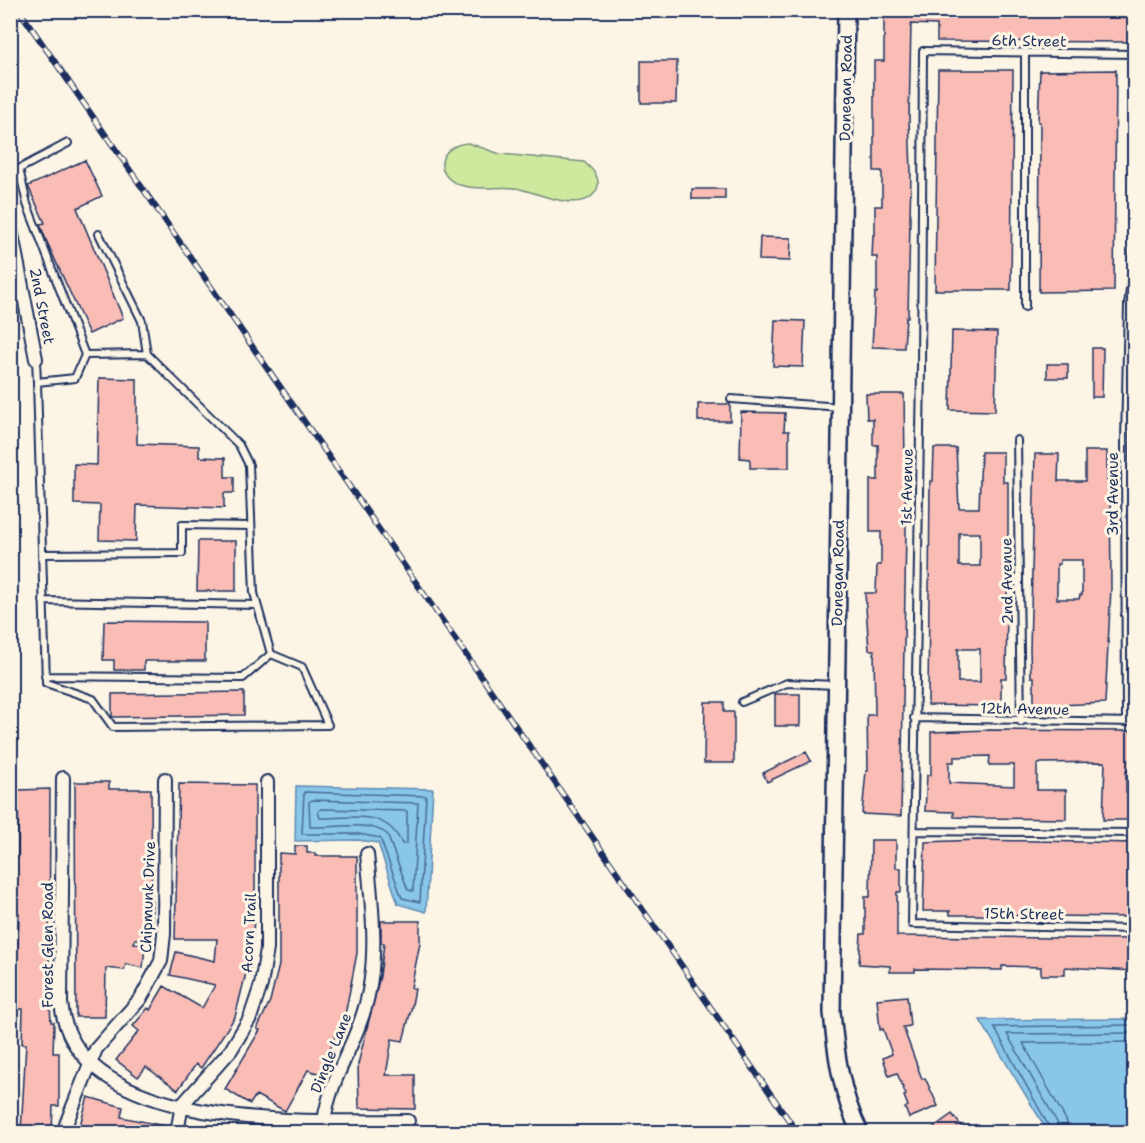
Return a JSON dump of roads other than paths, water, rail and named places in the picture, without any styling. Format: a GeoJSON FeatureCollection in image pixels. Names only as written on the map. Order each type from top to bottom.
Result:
{"type":"FeatureCollection","features":[{"type":"Feature","properties":{"kind":"street","name":"Donegan Road"},"geometry":{"type":"LineString","coordinates":[[846,10],[832,1012],[836,1058],[844,1094],[860,1132]]}},
{"type":"Feature","properties":{"kind":"street","name":"2nd Street"},"geometry":{"type":"LineString","coordinates":[[10,224],[15,272],[36,359]]}},
{"type":"Feature","properties":{"kind":"street","name":"Forest Glen Road"},"geometry":{"type":"LineString","coordinates":[[63,778],[61,1003],[69,1034],[89,1063],[106,1077],[134,1092],[182,1105],[272,1119],[408,1121]]}},
{"type":"Feature","properties":{"kind":"street","name":"Chipmunk Drive"},"geometry":{"type":"LineString","coordinates":[[66,1132],[66,1124],[96,1049],[141,998],[161,961],[164,934],[165,779]]}},
{"type":"Feature","properties":{"kind":"street","name":"Acorn Trail"},"geometry":{"type":"LineString","coordinates":[[182,1105],[231,1050],[250,1017],[261,985],[267,949],[267,782]]}},
{"type":"Feature","properties":{"kind":"street","name":"Dingle Lane"},"geometry":{"type":"LineString","coordinates":[[324,1121],[331,1087],[364,1013],[373,935],[367,854]]}},
{"type":"Feature","properties":{"kind":"street"},"geometry":{"type":"LineString","coordinates":[[177,1132],[182,1105]]}},
{"type":"Feature","properties":{"kind":"lane","name":"6th Street"},"geometry":{"type":"LineString","coordinates":[[923,51],[1134,55]]}},
{"type":"Feature","properties":{"kind":"lane","name":"1st Avenue"},"geometry":{"type":"LineString","coordinates":[[912,924],[921,370],[923,51]]}},
{"type":"Feature","properties":{"kind":"lane"},"geometry":{"type":"LineString","coordinates":[[1025,53],[1025,307]]}},
{"type":"Feature","properties":{"kind":"lane"},"geometry":{"type":"LineString","coordinates":[[37,382],[75,378],[85,355],[27,204],[19,169],[68,143]]}},
{"type":"Feature","properties":{"kind":"lane","name":"3rd Avenue"},"geometry":{"type":"LineString","coordinates":[[1126,722],[1125,514],[1131,365],[1128,306],[1134,263],[1134,194]]}},
{"type":"Feature","properties":{"kind":"lane"},"geometry":{"type":"LineString","coordinates":[[99,234],[142,321],[147,354],[239,445],[249,465],[254,593],[271,654]]}},
{"type":"Feature","properties":{"kind":"lane"},"geometry":{"type":"LineString","coordinates":[[85,355],[147,354]]}},
{"type":"Feature","properties":{"kind":"lane"},"geometry":{"type":"LineString","coordinates":[[36,359],[45,683],[93,699],[113,727],[328,725],[302,667],[271,654]]}},
{"type":"Feature","properties":{"kind":"lane"},"geometry":{"type":"LineString","coordinates":[[731,399],[841,408]]}},
{"type":"Feature","properties":{"kind":"lane","name":"2nd Avenue"},"geometry":{"type":"LineString","coordinates":[[1017,440],[1021,722]]}},
{"type":"Feature","properties":{"kind":"lane"},"geometry":{"type":"LineString","coordinates":[[1125,514],[1134,514]]}},
{"type":"Feature","properties":{"kind":"lane"},"geometry":{"type":"LineString","coordinates":[[42,554],[182,553],[182,525],[251,526]]}},
{"type":"Feature","properties":{"kind":"lane"},"geometry":{"type":"LineString","coordinates":[[43,601],[257,605]]}},
{"type":"Feature","properties":{"kind":"lane"},"geometry":{"type":"LineString","coordinates":[[1125,615],[1134,615]]}},
{"type":"Feature","properties":{"kind":"lane"},"geometry":{"type":"LineString","coordinates":[[45,676],[243,678],[271,654]]}},
{"type":"Feature","properties":{"kind":"lane"},"geometry":{"type":"LineString","coordinates":[[742,702],[787,683],[836,685]]}},
{"type":"Feature","properties":{"kind":"lane","name":"12th Avenue"},"geometry":{"type":"LineString","coordinates":[[914,718],[1021,722],[1134,722]]}},
{"type":"Feature","properties":{"kind":"lane"},"geometry":{"type":"LineString","coordinates":[[914,831],[1134,833]]}},
{"type":"Feature","properties":{"kind":"lane","name":"15th Street"},"geometry":{"type":"LineString","coordinates":[[912,924],[1134,929]]}},
{"type":"Feature","properties":{"kind":"water"},"geometry":{"type":"Polygon","coordinates":[[[296,786],[433,789],[426,912],[398,904],[378,843],[358,840],[295,841],[296,786]]]}},
{"type":"Feature","properties":{"kind":"water"},"geometry":{"type":"Polygon","coordinates":[[[1134,1019],[1134,1132],[1048,1132],[980,1020],[1134,1019]]]}},
{"type":"Feature","properties":{"kind":"railway"},"geometry":{"type":"LineString","coordinates":[[19,10],[797,1132]]}}]}
